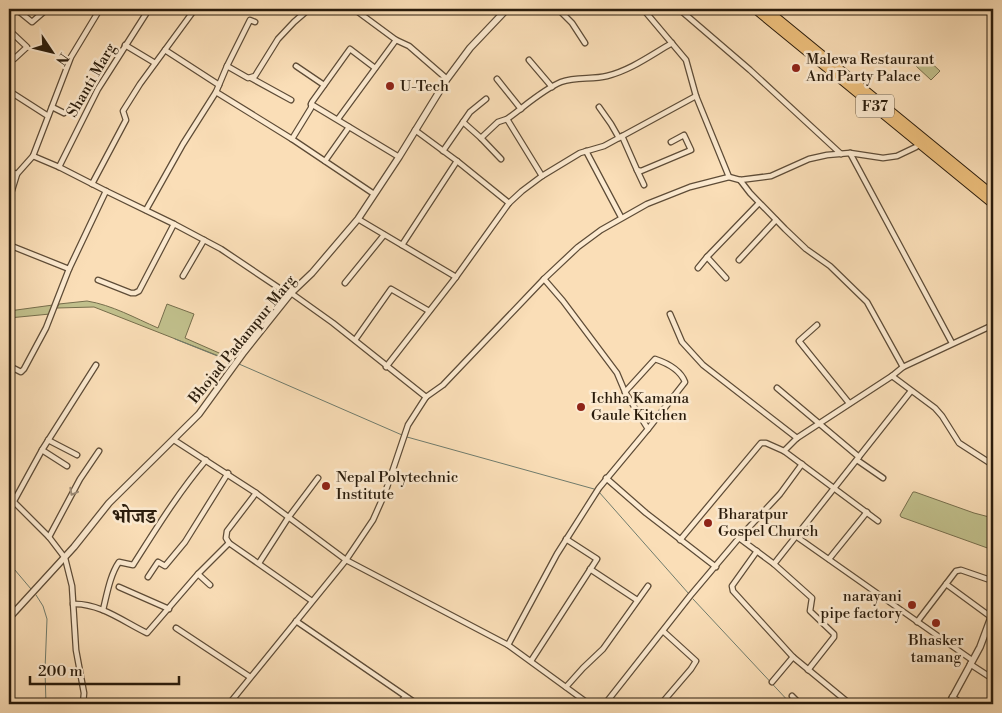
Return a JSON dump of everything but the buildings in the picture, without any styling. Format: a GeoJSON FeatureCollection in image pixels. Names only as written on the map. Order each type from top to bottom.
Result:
{"type":"FeatureCollection","features":[{"type":"Feature","properties":{"kind":"highway","name":"F37"},"geometry":{"type":"LineString","coordinates":[[755,9],[993,195]]}},
{"type":"Feature","properties":{"kind":"highway","name":"F37"},"geometry":{"type":"LineString","coordinates":[[766,9],[922,141],[993,204]]}},
{"type":"Feature","properties":{"kind":"street"},"geometry":{"type":"LineString","coordinates":[[16,9],[32,22],[47,9]]}},
{"type":"Feature","properties":{"kind":"street"},"geometry":{"type":"LineString","coordinates":[[9,200],[17,174],[33,156],[71,57],[100,9]]}},
{"type":"Feature","properties":{"kind":"street","name":"Shanti Marg"},"geometry":{"type":"LineString","coordinates":[[59,167],[98,89],[149,9]]}},
{"type":"Feature","properties":{"kind":"street"},"geometry":{"type":"LineString","coordinates":[[92,184],[126,120],[123,111],[137,88],[195,9]]}},
{"type":"Feature","properties":{"kind":"street"},"geometry":{"type":"LineString","coordinates":[[252,78],[267,59],[278,39],[309,9]]}},
{"type":"Feature","properties":{"kind":"street"},"geometry":{"type":"LineString","coordinates":[[319,9],[325,9]]}},
{"type":"Feature","properties":{"kind":"street"},"geometry":{"type":"LineString","coordinates":[[354,9],[396,40],[409,46],[447,79]]}},
{"type":"Feature","properties":{"kind":"street","name":"Bhojad Padampur Marg"},"geometry":{"type":"LineString","coordinates":[[9,618],[65,558],[109,503],[199,414],[291,292],[312,273],[358,219],[447,79],[470,48],[507,9]]}},
{"type":"Feature","properties":{"kind":"street"},"geometry":{"type":"LineString","coordinates":[[558,9],[572,23],[585,43]]}},
{"type":"Feature","properties":{"kind":"street"},"geometry":{"type":"LineString","coordinates":[[642,9],[686,60],[696,96],[729,177]]}},
{"type":"Feature","properties":{"kind":"street"},"geometry":{"type":"LineString","coordinates":[[679,9],[750,70],[841,154]]}},
{"type":"Feature","properties":{"kind":"street"},"geometry":{"type":"LineString","coordinates":[[146,210],[179,151],[216,92],[250,20],[255,22]]}},
{"type":"Feature","properties":{"kind":"street"},"geometry":{"type":"LineString","coordinates":[[9,30],[27,48],[14,59],[11,60],[9,58]]}},
{"type":"Feature","properties":{"kind":"street"},"geometry":{"type":"LineString","coordinates":[[338,119],[396,40]]}},
{"type":"Feature","properties":{"kind":"street"},"geometry":{"type":"LineString","coordinates":[[481,138],[498,122],[507,120],[552,87],[571,79],[599,77],[621,72],[672,43]]}},
{"type":"Feature","properties":{"kind":"street"},"geometry":{"type":"LineString","coordinates":[[125,45],[155,64]]}},
{"type":"Feature","properties":{"kind":"street"},"geometry":{"type":"LineString","coordinates":[[292,139],[311,108],[311,104],[350,49],[375,68]]}},
{"type":"Feature","properties":{"kind":"street"},"geometry":{"type":"LineString","coordinates":[[165,50],[218,86]]}},
{"type":"Feature","properties":{"kind":"street"},"geometry":{"type":"LineString","coordinates":[[529,60],[552,87]]}},
{"type":"Feature","properties":{"kind":"street"},"geometry":{"type":"LineString","coordinates":[[227,66],[291,100]]}},
{"type":"Feature","properties":{"kind":"street"},"geometry":{"type":"LineString","coordinates":[[296,66],[324,85]]}},
{"type":"Feature","properties":{"kind":"street"},"geometry":{"type":"LineString","coordinates":[[497,79],[521,109]]}},
{"type":"Feature","properties":{"kind":"street"},"geometry":{"type":"LineString","coordinates":[[9,91],[48,116]]}},
{"type":"Feature","properties":{"kind":"street"},"geometry":{"type":"LineString","coordinates":[[216,92],[292,139],[374,194]]}},
{"type":"Feature","properties":{"kind":"street"},"geometry":{"type":"LineString","coordinates":[[386,367],[456,277],[509,203],[542,176],[580,153],[604,146],[696,96]]}},
{"type":"Feature","properties":{"kind":"street"},"geometry":{"type":"LineString","coordinates":[[443,151],[470,112],[486,99]]}},
{"type":"Feature","properties":{"kind":"street"},"geometry":{"type":"LineString","coordinates":[[311,104],[399,157]]}},
{"type":"Feature","properties":{"kind":"street"},"geometry":{"type":"LineString","coordinates":[[52,107],[64,113]]}},
{"type":"Feature","properties":{"kind":"street"},"geometry":{"type":"LineString","coordinates":[[599,107],[621,137],[644,185]]}},
{"type":"Feature","properties":{"kind":"street"},"geometry":{"type":"LineString","coordinates":[[507,120],[542,176]]}},
{"type":"Feature","properties":{"kind":"street"},"geometry":{"type":"LineString","coordinates":[[463,122],[501,159]]}},
{"type":"Feature","properties":{"kind":"street"},"geometry":{"type":"LineString","coordinates":[[325,161],[349,127]]}},
{"type":"Feature","properties":{"kind":"street"},"geometry":{"type":"LineString","coordinates":[[415,130],[509,203]]}},
{"type":"Feature","properties":{"kind":"street"},"geometry":{"type":"LineString","coordinates":[[637,170],[641,171],[690,150],[684,135],[671,142]]}},
{"type":"Feature","properties":{"kind":"street"},"geometry":{"type":"LineString","coordinates":[[229,704],[346,560],[373,520],[385,493],[408,425],[426,397],[448,381],[544,279],[588,239],[621,217],[647,204],[669,195],[729,177],[740,180],[771,176],[809,159],[841,154],[850,153],[883,158],[897,156],[916,147],[922,141]]}},
{"type":"Feature","properties":{"kind":"street"},"geometry":{"type":"LineString","coordinates":[[586,151],[621,217]]}},
{"type":"Feature","properties":{"kind":"street"},"geometry":{"type":"LineString","coordinates":[[850,153],[952,343]]}},
{"type":"Feature","properties":{"kind":"street"},"geometry":{"type":"LineString","coordinates":[[33,156],[174,224],[204,240],[285,292],[291,292],[426,397]]}},
{"type":"Feature","properties":{"kind":"street"},"geometry":{"type":"LineString","coordinates":[[402,245],[457,161]]}},
{"type":"Feature","properties":{"kind":"street"},"geometry":{"type":"LineString","coordinates":[[9,171],[17,174]]}},
{"type":"Feature","properties":{"kind":"street"},"geometry":{"type":"LineString","coordinates":[[740,180],[759,203],[806,249],[830,266],[867,302],[903,367]]}},
{"type":"Feature","properties":{"kind":"street"},"geometry":{"type":"LineString","coordinates":[[9,366],[21,372],[24,369],[46,328],[69,269],[106,191]]}},
{"type":"Feature","properties":{"kind":"street"},"geometry":{"type":"LineString","coordinates":[[698,268],[759,203]]}},
{"type":"Feature","properties":{"kind":"street"},"geometry":{"type":"LineString","coordinates":[[358,219],[456,277]]}},
{"type":"Feature","properties":{"kind":"street"},"geometry":{"type":"LineString","coordinates":[[739,260],[776,220]]}},
{"type":"Feature","properties":{"kind":"street"},"geometry":{"type":"LineString","coordinates":[[98,280],[131,293],[139,291],[174,224]]}},
{"type":"Feature","properties":{"kind":"street"},"geometry":{"type":"LineString","coordinates":[[345,283],[384,235]]}},
{"type":"Feature","properties":{"kind":"street"},"geometry":{"type":"LineString","coordinates":[[183,276],[204,240]]}},
{"type":"Feature","properties":{"kind":"street"},"geometry":{"type":"LineString","coordinates":[[9,245],[69,269]]}},
{"type":"Feature","properties":{"kind":"street"},"geometry":{"type":"LineString","coordinates":[[708,257],[726,278]]}},
{"type":"Feature","properties":{"kind":"street"},"geometry":{"type":"LineString","coordinates":[[544,279],[563,301],[617,373],[625,392],[648,429]]}},
{"type":"Feature","properties":{"kind":"street"},"geometry":{"type":"LineString","coordinates":[[355,340],[391,289],[429,311]]}},
{"type":"Feature","properties":{"kind":"street"},"geometry":{"type":"LineString","coordinates":[[670,314],[682,342],[703,365],[796,438]]}},
{"type":"Feature","properties":{"kind":"street"},"geometry":{"type":"LineString","coordinates":[[816,325],[799,341],[849,403]]}},
{"type":"Feature","properties":{"kind":"street"},"geometry":{"type":"LineString","coordinates":[[784,451],[796,438],[903,367],[993,325]]}},
{"type":"Feature","properties":{"kind":"street"},"geometry":{"type":"LineString","coordinates":[[508,646],[557,554],[606,478],[648,429],[684,382],[683,378],[674,368],[656,359],[625,392]]}},
{"type":"Feature","properties":{"kind":"street"},"geometry":{"type":"LineString","coordinates":[[14,501],[48,440],[96,365]]}},
{"type":"Feature","properties":{"kind":"street"},"geometry":{"type":"LineString","coordinates":[[892,376],[935,408],[959,443],[993,465]]}},
{"type":"Feature","properties":{"kind":"street"},"geometry":{"type":"LineString","coordinates":[[777,388],[883,478]]}},
{"type":"Feature","properties":{"kind":"street"},"geometry":{"type":"LineString","coordinates":[[774,564],[911,391]]}},
{"type":"Feature","properties":{"kind":"street"},"geometry":{"type":"LineString","coordinates":[[48,440],[77,455]]}},
{"type":"Feature","properties":{"kind":"street"},"geometry":{"type":"LineString","coordinates":[[174,440],[228,473],[346,560],[508,646],[589,704]]}},
{"type":"Feature","properties":{"kind":"street"},"geometry":{"type":"LineString","coordinates":[[680,540],[761,443],[766,443],[784,451],[878,521]]}},
{"type":"Feature","properties":{"kind":"street"},"geometry":{"type":"LineString","coordinates":[[42,450],[66,466]]}},
{"type":"Feature","properties":{"kind":"street"},"geometry":{"type":"LineString","coordinates":[[49,538],[80,479],[99,451]]}},
{"type":"Feature","properties":{"kind":"street"},"geometry":{"type":"LineString","coordinates":[[102,610],[117,564],[120,562],[133,565],[180,492],[206,460]]}},
{"type":"Feature","properties":{"kind":"street"},"geometry":{"type":"LineString","coordinates":[[605,704],[739,538],[766,511],[802,464]]}},
{"type":"Feature","properties":{"kind":"street"},"geometry":{"type":"LineString","coordinates":[[148,577],[158,562],[166,566],[185,542],[228,473]]}},
{"type":"Feature","properties":{"kind":"street"},"geometry":{"type":"LineString","coordinates":[[259,563],[288,518],[318,478]]}},
{"type":"Feature","properties":{"kind":"street"},"geometry":{"type":"LineString","coordinates":[[606,478],[646,514],[716,566]]}},
{"type":"Feature","properties":{"kind":"street"},"geometry":{"type":"LineString","coordinates":[[256,493],[227,531],[225,535],[229,543],[312,601]]}},
{"type":"Feature","properties":{"kind":"street"},"geometry":{"type":"LineString","coordinates":[[9,497],[49,538],[65,558],[72,586],[76,650],[84,693],[83,704]]}},
{"type":"Feature","properties":{"kind":"street"},"geometry":{"type":"LineString","coordinates":[[829,559],[866,512]]}},
{"type":"Feature","properties":{"kind":"street"},"geometry":{"type":"LineString","coordinates":[[797,537],[917,622],[993,679]]}},
{"type":"Feature","properties":{"kind":"street"},"geometry":{"type":"LineString","coordinates":[[739,538],[774,564],[812,598],[810,611],[834,634],[834,637],[808,670]]}},
{"type":"Feature","properties":{"kind":"street"},"geometry":{"type":"LineString","coordinates":[[531,661],[597,559],[566,539]]}},
{"type":"Feature","properties":{"kind":"street"},"geometry":{"type":"LineString","coordinates":[[73,604],[83,604],[102,610],[147,633],[198,574],[229,543]]}},
{"type":"Feature","properties":{"kind":"street"},"geometry":{"type":"LineString","coordinates":[[757,552],[732,586],[733,591],[793,657],[848,704]]}},
{"type":"Feature","properties":{"kind":"street"},"geometry":{"type":"LineString","coordinates":[[590,569],[637,600]]}},
{"type":"Feature","properties":{"kind":"street"},"geometry":{"type":"LineString","coordinates":[[917,622],[953,574],[961,570],[993,581]]}},
{"type":"Feature","properties":{"kind":"street"},"geometry":{"type":"LineString","coordinates":[[198,574],[210,585]]}},
{"type":"Feature","properties":{"kind":"street"},"geometry":{"type":"LineString","coordinates":[[946,584],[992,614],[980,647],[949,704]]}},
{"type":"Feature","properties":{"kind":"street"},"geometry":{"type":"LineString","coordinates":[[566,687],[603,649],[648,586]]}},
{"type":"Feature","properties":{"kind":"street"},"geometry":{"type":"LineString","coordinates":[[119,588],[169,609]]}},
{"type":"Feature","properties":{"kind":"street"},"geometry":{"type":"LineString","coordinates":[[296,620],[417,704]]}},
{"type":"Feature","properties":{"kind":"street"},"geometry":{"type":"LineString","coordinates":[[176,628],[250,677]]}},
{"type":"Feature","properties":{"kind":"street"},"geometry":{"type":"LineString","coordinates":[[661,704],[696,662],[663,631]]}},
{"type":"Feature","properties":{"kind":"street"},"geometry":{"type":"LineString","coordinates":[[772,682],[793,657]]}},
{"type":"Feature","properties":{"kind":"street"},"geometry":{"type":"LineString","coordinates":[[792,696],[800,704]]}},
{"type":"Feature","properties":{"kind":"street"},"geometry":{"type":"LineString","coordinates":[[399,704],[405,697]]}},
{"type":"Feature","properties":{"kind":"street"},"geometry":{"type":"LineString","coordinates":[[952,697],[963,704]]}},
{"type":"Feature","properties":{"kind":"shaded area"},"geometry":{"type":"Polygon","coordinates":[[[925,57],[940,71],[931,80],[916,66],[925,57]]]}},
{"type":"Feature","properties":{"kind":"shaded area"},"geometry":{"type":"Polygon","coordinates":[[[87,301],[114,309],[158,328],[167,304],[194,314],[185,338],[235,360],[234,362],[94,307],[57,308],[59,304],[87,301]]]}},
{"type":"Feature","properties":{"kind":"shaded area"},"geometry":{"type":"Polygon","coordinates":[[[53,305],[50,314],[9,318],[9,311],[53,305]]]}},
{"type":"Feature","properties":{"kind":"shaded area"},"geometry":{"type":"Polygon","coordinates":[[[913,492],[993,518],[993,550],[901,517],[900,515],[913,492]]]}},
{"type":"Feature","properties":{"kind":"waterway"},"geometry":{"type":"LineString","coordinates":[[175,339],[230,361]]}},
{"type":"Feature","properties":{"kind":"waterway"},"geometry":{"type":"LineString","coordinates":[[239,364],[402,435]]}},
{"type":"Feature","properties":{"kind":"waterway"},"geometry":{"type":"LineString","coordinates":[[407,437],[594,489]]}},
{"type":"Feature","properties":{"kind":"waterway"},"geometry":{"type":"LineString","coordinates":[[599,492],[689,594]]}},
{"type":"Feature","properties":{"kind":"waterway"},"geometry":{"type":"LineString","coordinates":[[9,563],[31,589]]}},
{"type":"Feature","properties":{"kind":"waterway"},"geometry":{"type":"LineString","coordinates":[[36,595],[43,606],[47,619],[46,704]]}},
{"type":"Feature","properties":{"kind":"waterway"},"geometry":{"type":"LineString","coordinates":[[693,599],[791,704]]}},
{"type":"Feature","properties":{"kind":"place","name":"Malewa Restaurant And Party Palace"},"geometry":{"type":"Point","coordinates":[796,68]}},
{"type":"Feature","properties":{"kind":"place","name":"U-Tech"},"geometry":{"type":"Point","coordinates":[390,86]}},
{"type":"Feature","properties":{"kind":"place","name":"Ichha Kamana Gaule Kitchen"},"geometry":{"type":"Point","coordinates":[581,407]}},
{"type":"Feature","properties":{"kind":"place","name":"Nepal Polytechnic Institute"},"geometry":{"type":"Point","coordinates":[326,486]}},
{"type":"Feature","properties":{"kind":"place","name":"Bharatpur Gospel Church"},"geometry":{"type":"Point","coordinates":[708,523]}},
{"type":"Feature","properties":{"kind":"place","name":"narayani pipe factory"},"geometry":{"type":"Point","coordinates":[912,605]}},
{"type":"Feature","properties":{"kind":"place","name":"Bhasker tamang"},"geometry":{"type":"Point","coordinates":[936,623]}},
{"type":"Feature","properties":{"kind":"district","name":"भोजड"},"geometry":{"type":"Point","coordinates":[134,516]}}]}
